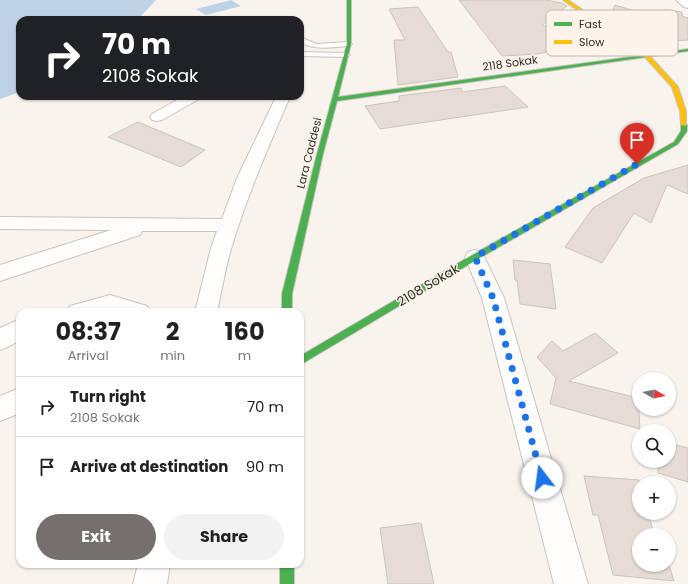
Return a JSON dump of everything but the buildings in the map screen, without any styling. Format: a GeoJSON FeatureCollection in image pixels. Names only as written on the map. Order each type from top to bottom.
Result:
{"type":"FeatureCollection","features":[{"type":"Feature","properties":{"kind":"street","name":"Lara Caddesi"},"geometry":{"type":"LineString","coordinates":[[287,308],[287,294],[320,154],[347,55],[349,44],[349,0]]}},
{"type":"Feature","properties":{"kind":"street","name":"2108 Sokak"},"geometry":{"type":"LineString","coordinates":[[565,0],[580,10]]}},
{"type":"Feature","properties":{"kind":"street"},"geometry":{"type":"LineString","coordinates":[[681,0],[688,5]]}},
{"type":"Feature","properties":{"kind":"street","name":"2118 Sokak"},"geometry":{"type":"LineString","coordinates":[[678,51],[688,50]]}},
{"type":"Feature","properties":{"kind":"street","name":"2118 Sokak"},"geometry":{"type":"LineString","coordinates":[[336,99],[639,56]]}},
{"type":"Feature","properties":{"kind":"street","name":"2108 Sokak"},"geometry":{"type":"LineString","coordinates":[[304,359],[475,257],[684,139],[683,111],[675,87],[647,56]]}},
{"type":"Feature","properties":{"kind":"street"},"geometry":{"type":"LineString","coordinates":[[157,117],[187,100]]}},
{"type":"Feature","properties":{"kind":"street"},"geometry":{"type":"LineString","coordinates":[[207,308],[221,248],[229,225],[246,178],[282,100]]}},
{"type":"Feature","properties":{"kind":"street"},"geometry":{"type":"LineString","coordinates":[[0,223],[229,225]]}},
{"type":"Feature","properties":{"kind":"street"},"geometry":{"type":"LineString","coordinates":[[0,273],[152,224]]}},
{"type":"Feature","properties":{"kind":"street"},"geometry":{"type":"LineString","coordinates":[[475,257],[493,298],[571,584]]}},
{"type":"Feature","properties":{"kind":"street"},"geometry":{"type":"LineString","coordinates":[[94,308],[110,304],[124,308]]}},
{"type":"Feature","properties":{"kind":"street"},"geometry":{"type":"LineString","coordinates":[[0,340],[16,330]]}},
{"type":"Feature","properties":{"kind":"street"},"geometry":{"type":"LineString","coordinates":[[0,409],[16,402]]}},
{"type":"Feature","properties":{"kind":"street"},"geometry":{"type":"LineString","coordinates":[[150,584],[153,568]]}},
{"type":"Feature","properties":{"kind":"street"},"geometry":{"type":"LineString","coordinates":[[287,568],[287,584]]}},
{"type":"Feature","properties":{"kind":"lane"},"geometry":{"type":"LineString","coordinates":[[304,43],[307,45],[320,46],[349,44]]}},
{"type":"Feature","properties":{"kind":"lane"},"geometry":{"type":"LineString","coordinates":[[304,54],[347,55]]}},
{"type":"Feature","properties":{"kind":"water"},"geometry":{"type":"Polygon","coordinates":[[[0,0],[156,0],[141,16],[16,16],[16,93],[0,99],[0,0]]]}},
{"type":"Feature","properties":{"kind":"water"},"geometry":{"type":"Polygon","coordinates":[[[231,0],[241,6],[206,15],[196,9],[231,0]]]}},
{"type":"Feature","properties":{"kind":"traffic: fast"},"geometry":{"type":"LineString","coordinates":[[287,308],[287,294],[320,154],[347,55],[349,44],[349,0]]}},
{"type":"Feature","properties":{"kind":"traffic: fast"},"geometry":{"type":"LineString","coordinates":[[678,51],[688,50]]}},
{"type":"Feature","properties":{"kind":"traffic: fast"},"geometry":{"type":"LineString","coordinates":[[336,99],[645,56]]}},
{"type":"Feature","properties":{"kind":"traffic: fast"},"geometry":{"type":"LineString","coordinates":[[304,359],[475,257],[676,143],[684,131],[684,125]]}},
{"type":"Feature","properties":{"kind":"traffic: fast"},"geometry":{"type":"LineString","coordinates":[[287,568],[287,584]]}},
{"type":"Feature","properties":{"kind":"traffic: slow"},"geometry":{"type":"LineString","coordinates":[[565,0],[580,10]]}},
{"type":"Feature","properties":{"kind":"traffic: slow"},"geometry":{"type":"LineString","coordinates":[[647,56],[675,87],[683,111],[684,125]]}},
{"type":"Feature","properties":{"kind":"route"},"geometry":{"type":"LineString","coordinates":[[542,478],[493,298],[475,257],[637,164]]}}]}
